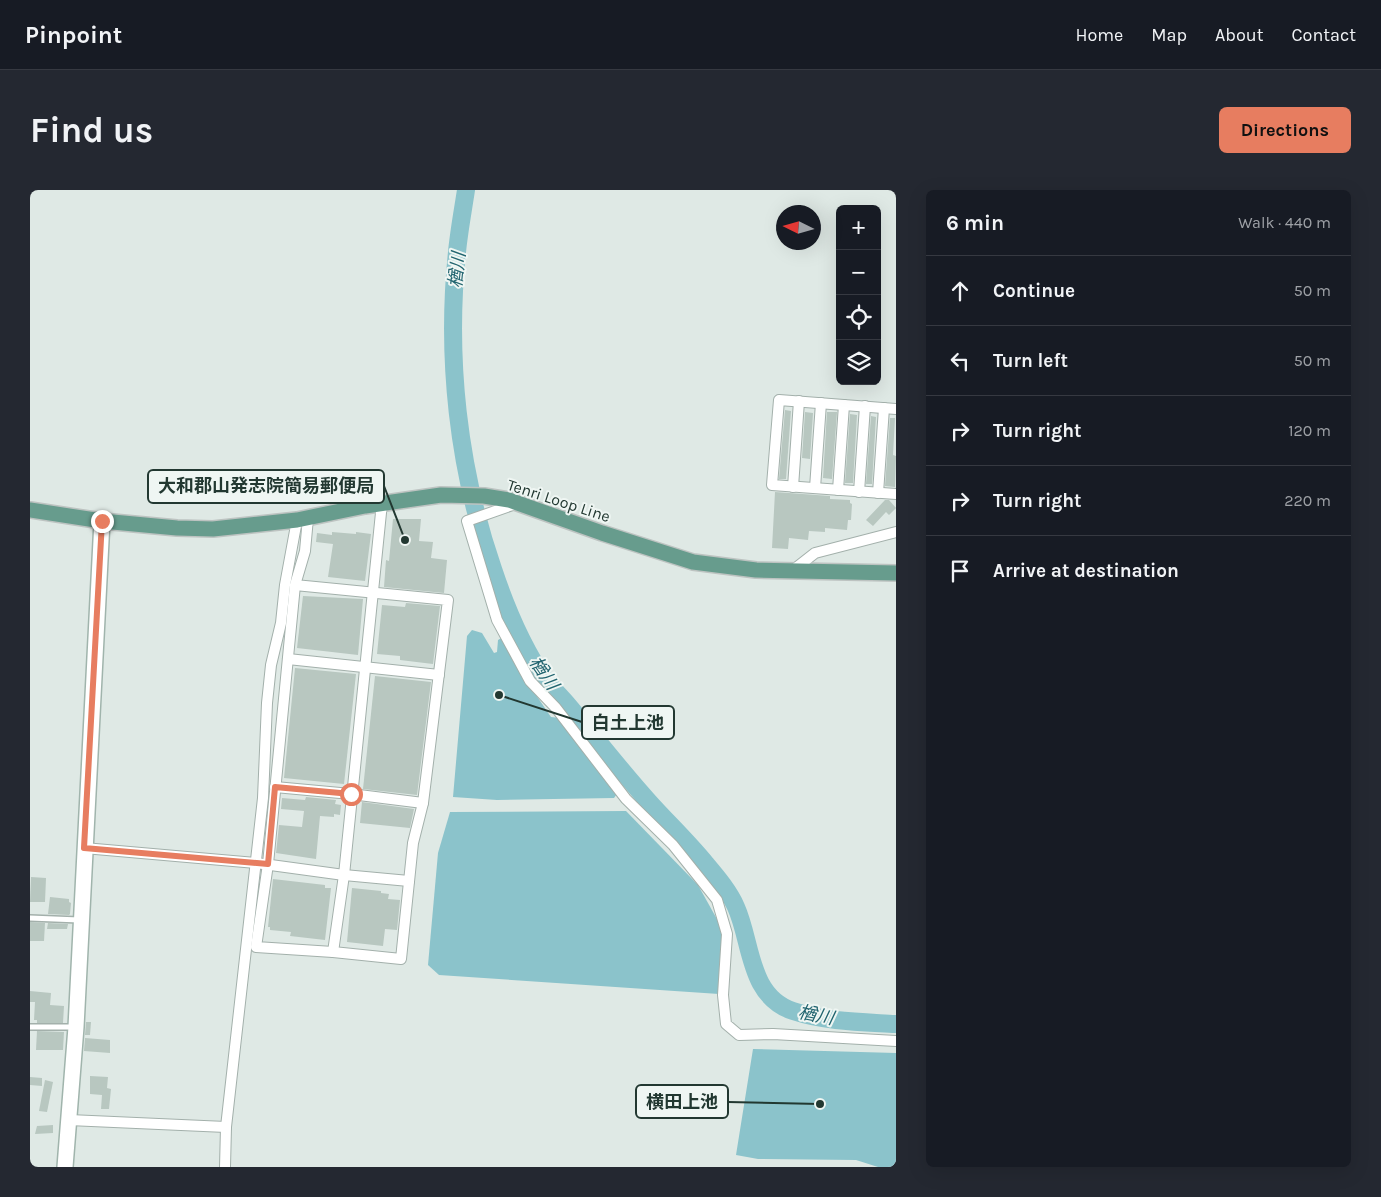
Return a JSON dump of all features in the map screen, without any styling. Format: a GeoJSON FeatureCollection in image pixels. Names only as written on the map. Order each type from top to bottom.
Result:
{"type":"FeatureCollection","features":[{"type":"Feature","properties":{"kind":"main road","name":"Tenri Loop Line"},"geometry":{"type":"LineString","coordinates":[[30,510],[102,521],[177,528],[213,529],[302,519],[382,503],[441,495],[484,496],[509,500],[602,533],[693,562],[756,570],[896,573]]}},
{"type":"Feature","properties":{"kind":"street"},"geometry":{"type":"LineString","coordinates":[[896,409],[779,400],[772,485],[896,494]]}},
{"type":"Feature","properties":{"kind":"street"},"geometry":{"type":"LineString","coordinates":[[794,487],[799,402]]}},
{"type":"Feature","properties":{"kind":"street"},"geometry":{"type":"LineString","coordinates":[[815,488],[821,403]]}},
{"type":"Feature","properties":{"kind":"street"},"geometry":{"type":"LineString","coordinates":[[838,490],[844,405]]}},
{"type":"Feature","properties":{"kind":"street"},"geometry":{"type":"LineString","coordinates":[[859,492],[865,406]]}},
{"type":"Feature","properties":{"kind":"street"},"geometry":{"type":"LineString","coordinates":[[878,493],[884,408]]}},
{"type":"Feature","properties":{"kind":"street"},"geometry":{"type":"LineString","coordinates":[[333,952],[344,875],[382,503]]}},
{"type":"Feature","properties":{"kind":"street"},"geometry":{"type":"LineString","coordinates":[[518,503],[466,521],[498,620],[530,681],[556,708],[626,799],[673,845],[717,900],[727,934],[723,995],[726,1024],[739,1035],[773,1034],[896,1041]]}},
{"type":"Feature","properties":{"kind":"street"},"geometry":{"type":"LineString","coordinates":[[296,585],[448,600],[423,803],[420,823],[413,843],[401,959],[256,947],[268,864],[296,585],[305,551],[302,519]]}},
{"type":"Feature","properties":{"kind":"street"},"geometry":{"type":"LineString","coordinates":[[225,1167],[226,1127],[263,798],[267,703],[271,665],[281,623],[285,585],[302,519]]}},
{"type":"Feature","properties":{"kind":"street"},"geometry":{"type":"LineString","coordinates":[[65,1167],[76,1027],[102,521]]}},
{"type":"Feature","properties":{"kind":"street"},"geometry":{"type":"LineString","coordinates":[[792,571],[815,553],[896,532]]}},
{"type":"Feature","properties":{"kind":"street"},"geometry":{"type":"LineString","coordinates":[[288,659],[439,675]]}},
{"type":"Feature","properties":{"kind":"street"},"geometry":{"type":"LineString","coordinates":[[275,787],[423,803]]}},
{"type":"Feature","properties":{"kind":"street"},"geometry":{"type":"LineString","coordinates":[[84,848],[268,864],[409,882]]}},
{"type":"Feature","properties":{"kind":"street"},"geometry":{"type":"LineString","coordinates":[[69,1120],[226,1127]]}},
{"type":"Feature","properties":{"kind":"lane"},"geometry":{"type":"LineString","coordinates":[[30,918],[82,920]]}},
{"type":"Feature","properties":{"kind":"lane"},"geometry":{"type":"LineString","coordinates":[[30,1028],[76,1027]]}},
{"type":"Feature","properties":{"kind":"water"},"geometry":{"type":"Polygon","coordinates":[[[472,630],[482,633],[494,653],[497,652],[498,640],[503,637],[521,673],[551,717],[560,718],[619,791],[614,798],[497,800],[453,797],[467,636],[472,630]]]}},
{"type":"Feature","properties":{"kind":"water"},"geometry":{"type":"Polygon","coordinates":[[[626,811],[698,885],[723,930],[719,994],[439,975],[428,965],[438,853],[450,812],[626,811]]]}},
{"type":"Feature","properties":{"kind":"water"},"geometry":{"type":"Polygon","coordinates":[[[753,1049],[896,1053],[896,1167],[878,1167],[856,1160],[758,1159],[736,1155],[753,1049]]]}},
{"type":"Feature","properties":{"kind":"building"},"geometry":{"type":"Polygon","coordinates":[[[785,410],[791,411],[786,479],[779,479],[785,410]]]}},
{"type":"Feature","properties":{"kind":"building"},"geometry":{"type":"Polygon","coordinates":[[[805,412],[813,413],[810,459],[802,458],[805,412]]]}},
{"type":"Feature","properties":{"kind":"building"},"geometry":{"type":"Polygon","coordinates":[[[827,412],[837,412],[832,479],[823,478],[827,412]]]}},
{"type":"Feature","properties":{"kind":"building"},"geometry":{"type":"Polygon","coordinates":[[[850,414],[857,415],[853,483],[845,483],[850,414]]]}},
{"type":"Feature","properties":{"kind":"building"},"geometry":{"type":"Polygon","coordinates":[[[871,416],[876,417],[872,484],[866,484],[871,416]]]}},
{"type":"Feature","properties":{"kind":"building"},"geometry":{"type":"Polygon","coordinates":[[[890,418],[895,418],[893,455],[896,456],[895,487],[885,486],[890,418]]]}},
{"type":"Feature","properties":{"kind":"building"},"geometry":{"type":"Polygon","coordinates":[[[775,492],[830,496],[830,499],[850,500],[852,504],[851,520],[848,520],[847,530],[825,528],[825,532],[809,531],[808,540],[789,538],[788,549],[772,548],[775,492]]]}},
{"type":"Feature","properties":{"kind":"building"},"geometry":{"type":"Polygon","coordinates":[[[885,500],[889,500],[896,508],[889,515],[886,512],[873,526],[866,520],[885,500]]]}},
{"type":"Feature","properties":{"kind":"building"},"geometry":{"type":"Polygon","coordinates":[[[393,519],[421,519],[419,541],[433,542],[431,558],[447,560],[444,593],[384,587],[386,560],[389,561],[393,519]]]}},
{"type":"Feature","properties":{"kind":"building"},"geometry":{"type":"Polygon","coordinates":[[[332,532],[371,534],[365,581],[328,577],[333,544],[316,542],[317,533],[332,535],[332,532]]]}},
{"type":"Feature","properties":{"kind":"building"},"geometry":{"type":"Polygon","coordinates":[[[303,596],[363,599],[358,655],[297,648],[303,596]]]}},
{"type":"Feature","properties":{"kind":"building"},"geometry":{"type":"Polygon","coordinates":[[[406,603],[440,606],[433,664],[400,660],[400,656],[377,654],[382,605],[405,607],[406,603]]]}},
{"type":"Feature","properties":{"kind":"building"},"geometry":{"type":"Polygon","coordinates":[[[295,668],[356,674],[344,784],[284,778],[295,668]]]}},
{"type":"Feature","properties":{"kind":"building"},"geometry":{"type":"Polygon","coordinates":[[[375,676],[431,682],[417,795],[363,789],[375,676]]]}},
{"type":"Feature","properties":{"kind":"building"},"geometry":{"type":"Polygon","coordinates":[[[306,797],[336,800],[335,804],[341,805],[340,815],[334,814],[334,817],[320,816],[316,859],[276,853],[279,825],[302,827],[304,811],[281,809],[282,798],[305,800],[306,797]]]}},
{"type":"Feature","properties":{"kind":"building"},"geometry":{"type":"Polygon","coordinates":[[[362,802],[414,809],[410,828],[360,823],[362,802]]]}},
{"type":"Feature","properties":{"kind":"building"},"geometry":{"type":"Polygon","coordinates":[[[31,877],[46,878],[45,902],[30,902],[31,877]]]}},
{"type":"Feature","properties":{"kind":"building"},"geometry":{"type":"Polygon","coordinates":[[[273,879],[325,885],[325,888],[331,888],[325,940],[290,936],[291,932],[270,930],[270,927],[268,927],[273,879]]]}},
{"type":"Feature","properties":{"kind":"building"},"geometry":{"type":"Polygon","coordinates":[[[352,888],[381,891],[381,893],[389,894],[388,899],[400,900],[397,930],[385,929],[383,946],[347,942],[352,888]]]}},
{"type":"Feature","properties":{"kind":"building"},"geometry":{"type":"Polygon","coordinates":[[[50,897],[69,899],[71,903],[70,914],[48,914],[50,897]]]}},
{"type":"Feature","properties":{"kind":"building"},"geometry":{"type":"Polygon","coordinates":[[[30,922],[45,923],[44,941],[30,941],[30,922]]]}},
{"type":"Feature","properties":{"kind":"building"},"geometry":{"type":"Polygon","coordinates":[[[48,923],[68,924],[67,929],[47,929],[48,923]]]}},
{"type":"Feature","properties":{"kind":"building"},"geometry":{"type":"Polygon","coordinates":[[[30,991],[51,993],[50,1005],[64,1006],[63,1023],[37,1023],[37,1020],[34,1020],[35,1002],[30,1002],[30,991]]]}},
{"type":"Feature","properties":{"kind":"building"},"geometry":{"type":"Polygon","coordinates":[[[86,1022],[91,1022],[90,1035],[85,1035],[86,1022]]]}},
{"type":"Feature","properties":{"kind":"building"},"geometry":{"type":"Polygon","coordinates":[[[37,1031],[64,1032],[63,1050],[36,1050],[37,1031]]]}},
{"type":"Feature","properties":{"kind":"building"},"geometry":{"type":"Polygon","coordinates":[[[85,1038],[110,1040],[110,1053],[84,1051],[85,1038]]]}},
{"type":"Feature","properties":{"kind":"building"},"geometry":{"type":"Polygon","coordinates":[[[90,1076],[108,1077],[107,1088],[111,1089],[109,1109],[101,1109],[102,1095],[90,1094],[90,1076]]]}},
{"type":"Feature","properties":{"kind":"building"},"geometry":{"type":"Polygon","coordinates":[[[30,1077],[42,1078],[42,1086],[30,1085],[30,1077]]]}},
{"type":"Feature","properties":{"kind":"building"},"geometry":{"type":"Polygon","coordinates":[[[45,1080],[53,1082],[47,1112],[39,1111],[45,1080]]]}},
{"type":"Feature","properties":{"kind":"building"},"geometry":{"type":"Polygon","coordinates":[[[53,1125],[53,1133],[35,1134],[37,1126],[53,1125]]]}},
{"type":"Feature","properties":{"kind":"waterway","name":"楢川"},"geometry":{"type":"LineString","coordinates":[[466,190],[458,244],[454,292],[454,372],[458,412],[463,452],[481,531],[503,598],[522,641],[546,681],[639,791],[699,856],[726,890],[736,907],[759,981],[767,993],[778,1004],[806,1015],[844,1021],[896,1024]]}},
{"type":"Feature","properties":{"kind":"place","name":"大和郡山発志院簡易郵便局"},"geometry":{"type":"Point","coordinates":[405,540]}},
{"type":"Feature","properties":{"kind":"place","name":"白土上池"},"geometry":{"type":"Point","coordinates":[499,695]}},
{"type":"Feature","properties":{"kind":"place","name":"横田上池"},"geometry":{"type":"Point","coordinates":[820,1104]}},
{"type":"Feature","properties":{"kind":"route"},"geometry":{"type":"LineString","coordinates":[[102,521],[84,848],[268,864],[275,787],[351,794]]}}]}
